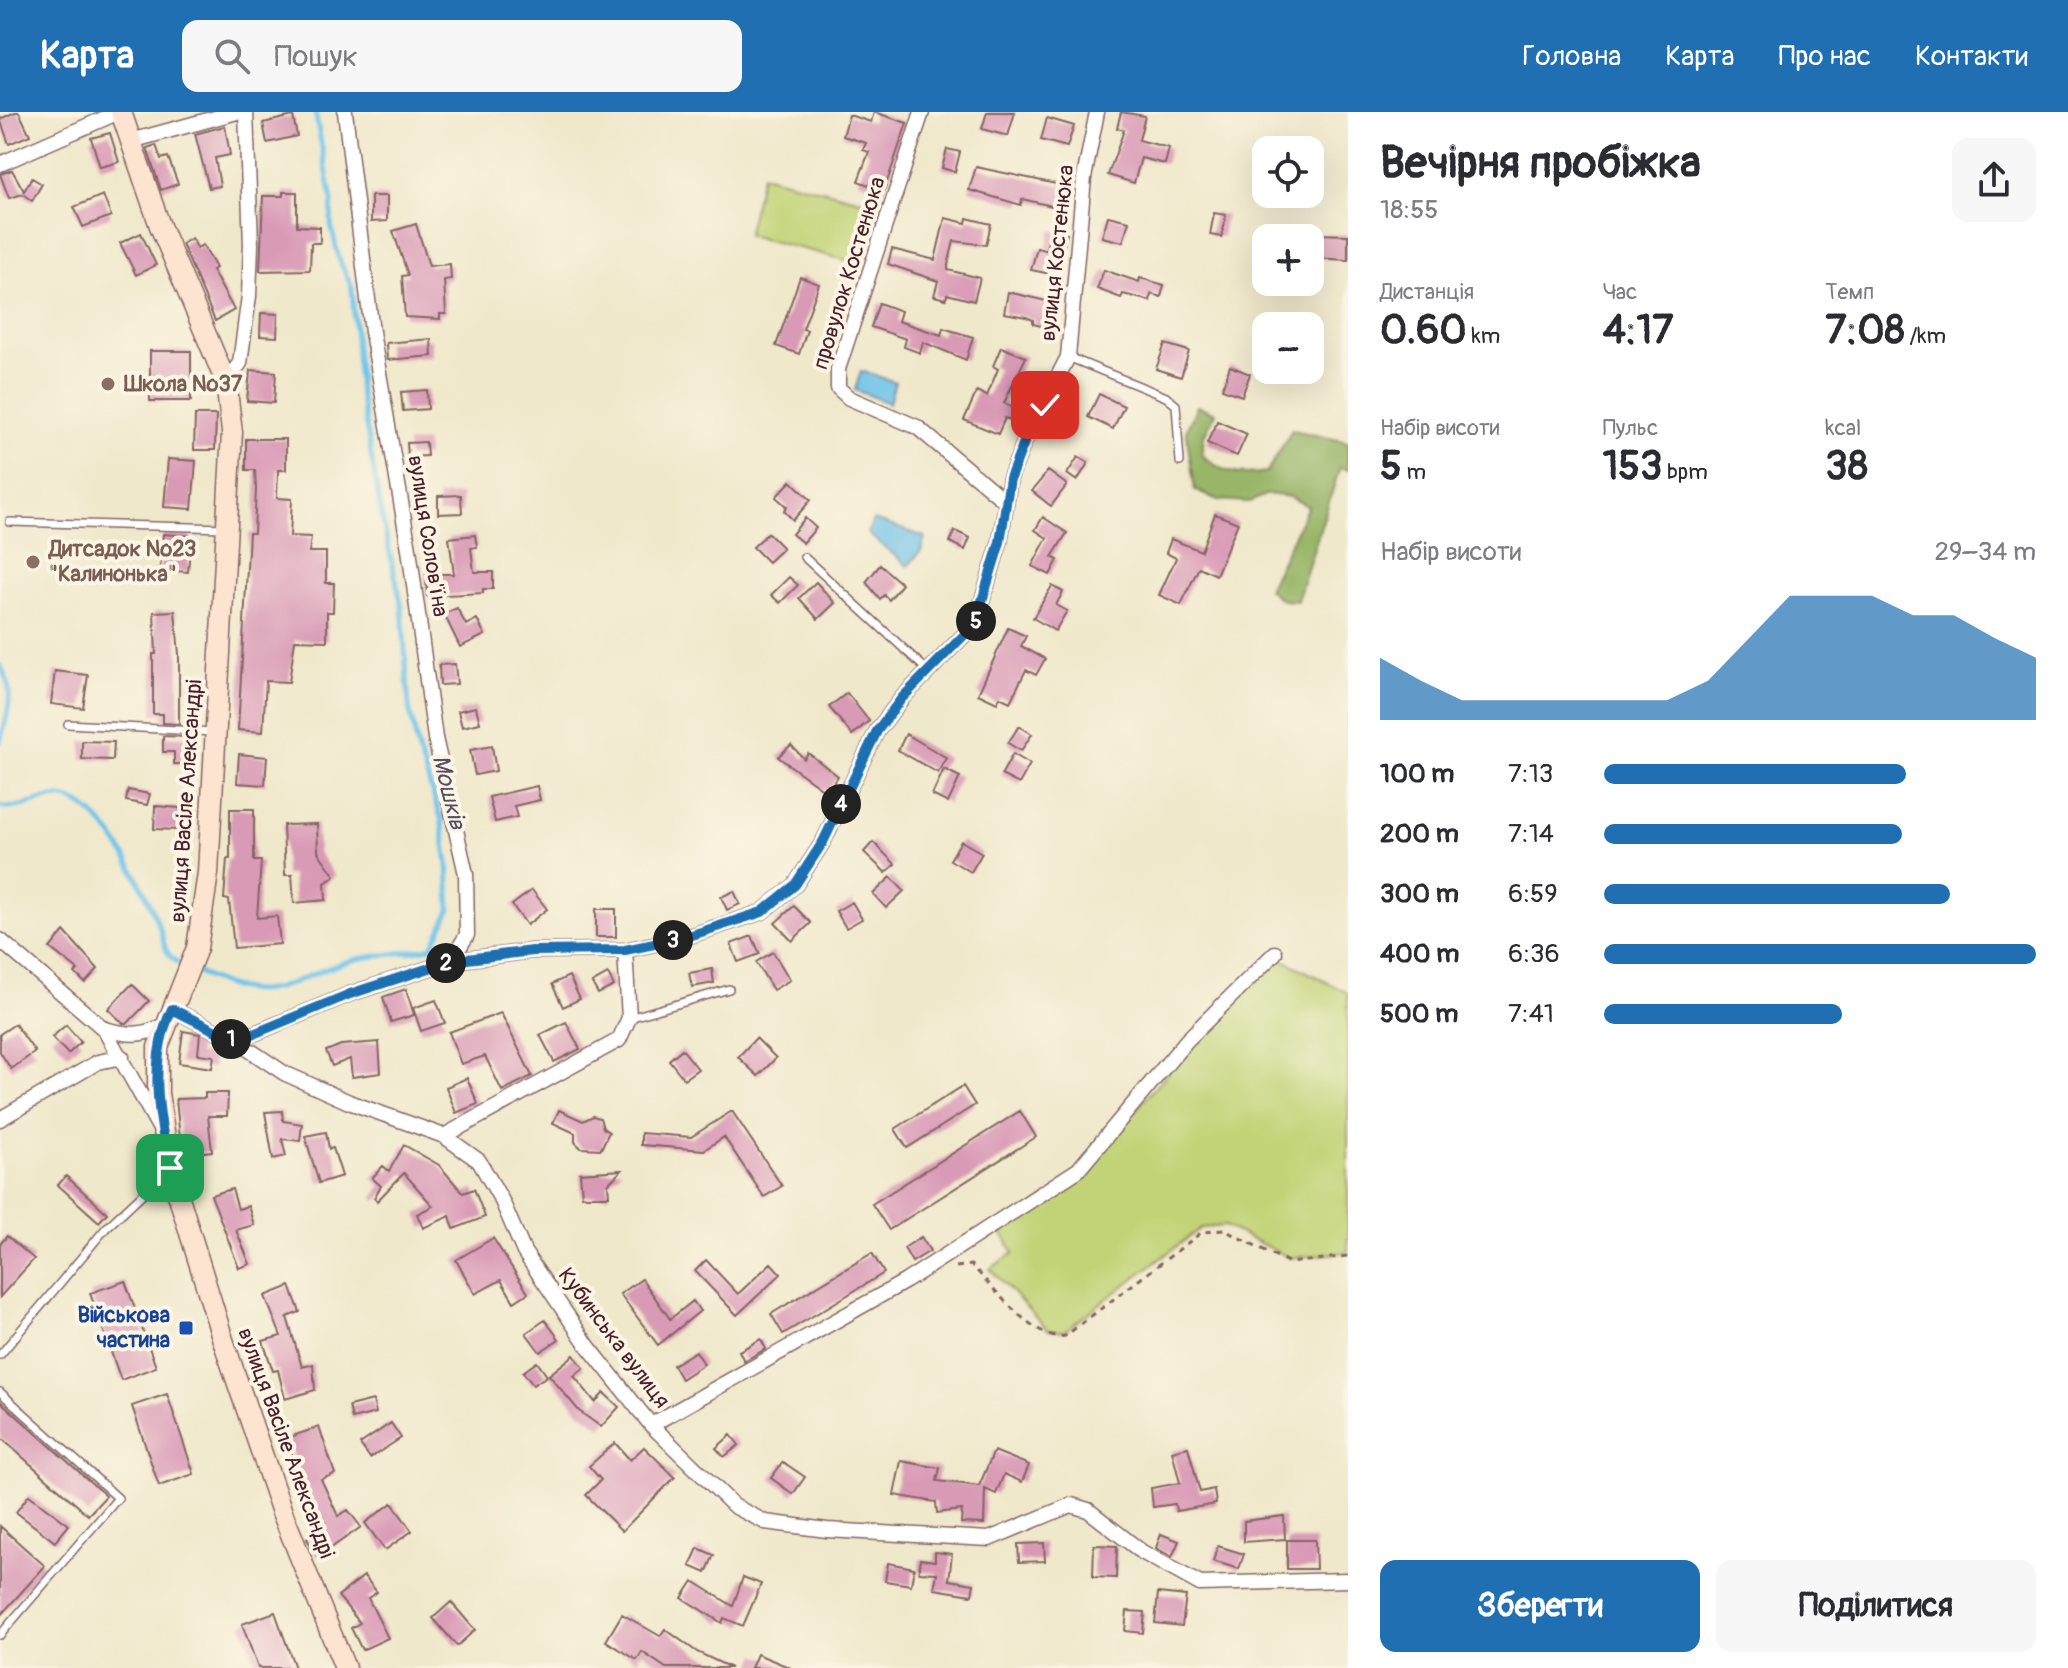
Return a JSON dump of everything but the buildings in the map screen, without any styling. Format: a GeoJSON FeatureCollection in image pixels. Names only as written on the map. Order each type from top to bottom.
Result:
{"type":"FeatureCollection","features":[{"type":"Feature","properties":{"kind":"main road","name":"вулиця Васіле Александрі"},"geometry":{"type":"LineString","coordinates":[[120,112],[160,226],[226,382],[232,432],[208,873],[197,948],[168,1017],[158,1072],[162,1134],[170,1168],[282,1512],[345,1668]]}},
{"type":"Feature","properties":{"kind":"street"},"geometry":{"type":"LineString","coordinates":[[0,164],[120,112]]}},
{"type":"Feature","properties":{"kind":"street"},"geometry":{"type":"LineString","coordinates":[[131,141],[237,112]]}},
{"type":"Feature","properties":{"kind":"street"},"geometry":{"type":"LineString","coordinates":[[226,382],[240,363],[249,296],[251,244],[246,112]]}},
{"type":"Feature","properties":{"kind":"street","name":"вулиця Солов'їна"},"geometry":{"type":"LineString","coordinates":[[345,112],[372,332],[409,549],[435,738],[466,874],[467,935],[451,961]]}},
{"type":"Feature","properties":{"kind":"street","name":"провулок Костенюка"},"geometry":{"type":"LineString","coordinates":[[922,112],[838,369],[838,388],[849,398],[917,427],[1006,502]]}},
{"type":"Feature","properties":{"kind":"street","name":"вулиця Костенюка"},"geometry":{"type":"LineString","coordinates":[[236,1041],[350,994],[451,961],[532,951],[625,950],[683,938],[762,912],[795,885],[823,842],[877,731],[928,671],[975,624],[1000,542],[1010,478],[1025,440],[1068,357],[1084,178],[1097,112]]}},
{"type":"Feature","properties":{"kind":"street"},"geometry":{"type":"LineString","coordinates":[[0,940],[104,1029],[162,1134]]}},
{"type":"Feature","properties":{"kind":"street"},"geometry":{"type":"LineString","coordinates":[[444,1136],[619,1040],[629,1018],[625,950]]}},
{"type":"Feature","properties":{"kind":"street"},"geometry":{"type":"LineString","coordinates":[[651,1425],[921,1272],[1078,1170],[1187,1040],[1275,953]]}},
{"type":"Feature","properties":{"kind":"street"},"geometry":{"type":"LineString","coordinates":[[104,1029],[131,1036],[149,1033],[168,1017]]}},
{"type":"Feature","properties":{"kind":"street","name":"Кубинська вулиця"},"geometry":{"type":"LineString","coordinates":[[168,1017],[236,1041],[284,1073],[349,1102],[444,1136],[479,1161],[502,1201],[524,1252],[588,1346],[651,1425],[734,1506],[765,1522],[827,1530],[989,1539],[1071,1505],[1088,1510],[1142,1552],[1200,1584],[1348,1580]]}},
{"type":"Feature","properties":{"kind":"street"},"geometry":{"type":"LineString","coordinates":[[0,1119],[98,1062],[122,1057]]}},
{"type":"Feature","properties":{"kind":"lane"},"geometry":{"type":"LineString","coordinates":[[1068,357],[1166,397],[1176,405],[1180,462]]}},
{"type":"Feature","properties":{"kind":"lane"},"geometry":{"type":"LineString","coordinates":[[10,522],[228,528]]}},
{"type":"Feature","properties":{"kind":"lane"},"geometry":{"type":"LineString","coordinates":[[804,557],[928,671]]}},
{"type":"Feature","properties":{"kind":"lane"},"geometry":{"type":"LineString","coordinates":[[68,724],[216,732]]}},
{"type":"Feature","properties":{"kind":"lane"},"geometry":{"type":"LineString","coordinates":[[629,1018],[729,989]]}},
{"type":"Feature","properties":{"kind":"lane"},"geometry":{"type":"LineString","coordinates":[[0,1355],[106,1228],[170,1168]]}},
{"type":"Feature","properties":{"kind":"lane"},"geometry":{"type":"LineString","coordinates":[[0,1392],[118,1498],[0,1635]]}},
{"type":"Feature","properties":{"kind":"path"},"geometry":{"type":"LineString","coordinates":[[921,1272],[971,1265],[1027,1323],[1042,1334],[1057,1337],[1065,1336],[1202,1232],[1224,1230],[1290,1263],[1348,1256]]}},
{"type":"Feature","properties":{"kind":"green space"},"geometry":{"type":"Polygon","coordinates":[[[762,175],[877,204],[862,264],[747,235],[762,175]]]}},
{"type":"Feature","properties":{"kind":"green space"},"geometry":{"type":"Polygon","coordinates":[[[1197,406],[1216,413],[1204,435],[1202,455],[1232,472],[1267,472],[1292,430],[1348,442],[1348,470],[1340,467],[1297,601],[1282,600],[1268,589],[1308,506],[1290,497],[1267,494],[1250,502],[1218,500],[1195,490],[1186,431],[1197,406]]]}},
{"type":"Feature","properties":{"kind":"green space"},"geometry":{"type":"Polygon","coordinates":[[[1280,958],[1348,993],[1348,1252],[1290,1258],[1225,1226],[1201,1228],[1064,1331],[1048,1330],[990,1269],[1014,1253],[999,1229],[1080,1175],[1192,1044],[1280,958]]]}},
{"type":"Feature","properties":{"kind":"water"},"geometry":{"type":"Polygon","coordinates":[[[861,371],[895,382],[889,403],[855,390],[861,371]]]}},
{"type":"Feature","properties":{"kind":"water"},"geometry":{"type":"Polygon","coordinates":[[[874,520],[925,537],[921,551],[908,566],[867,533],[874,520]]]}},
{"type":"Feature","properties":{"kind":"waterway","name":"Мошків"},"geometry":{"type":"LineString","coordinates":[[195,971],[240,989],[273,989],[357,959],[432,947],[450,910],[448,863],[441,818],[419,753],[409,707],[402,607],[382,518],[359,387],[352,288],[339,259],[331,225],[332,199],[315,112]]}},
{"type":"Feature","properties":{"kind":"waterway","name":"Мошків"},"geometry":{"type":"LineString","coordinates":[[0,666],[9,694],[8,713],[0,742]]}},
{"type":"Feature","properties":{"kind":"waterway","name":"Мошків"},"geometry":{"type":"LineString","coordinates":[[0,806],[18,807],[44,799],[62,798],[86,808],[113,837],[136,875],[168,954],[186,966]]}},
{"type":"Feature","properties":{"kind":"place","name":"Школа №37"},"geometry":{"type":"Point","coordinates":[108,384]}},
{"type":"Feature","properties":{"kind":"place","name":"Дитсадок №23 \"Калинонька\""},"geometry":{"type":"Point","coordinates":[33,562]}},
{"type":"Feature","properties":{"kind":"place","name":"Військова частина"},"geometry":{"type":"Point","coordinates":[186,1328]}},
{"type":"Feature","properties":{"kind":"route"},"geometry":{"type":"LineString","coordinates":[[170,1168],[162,1134],[158,1047],[172,1009],[236,1041],[350,994],[451,961],[532,951],[625,950],[683,938],[762,912],[795,885],[823,842],[877,731],[902,698],[975,624],[1000,542],[1010,478],[1025,440],[1045,405]]}}]}
